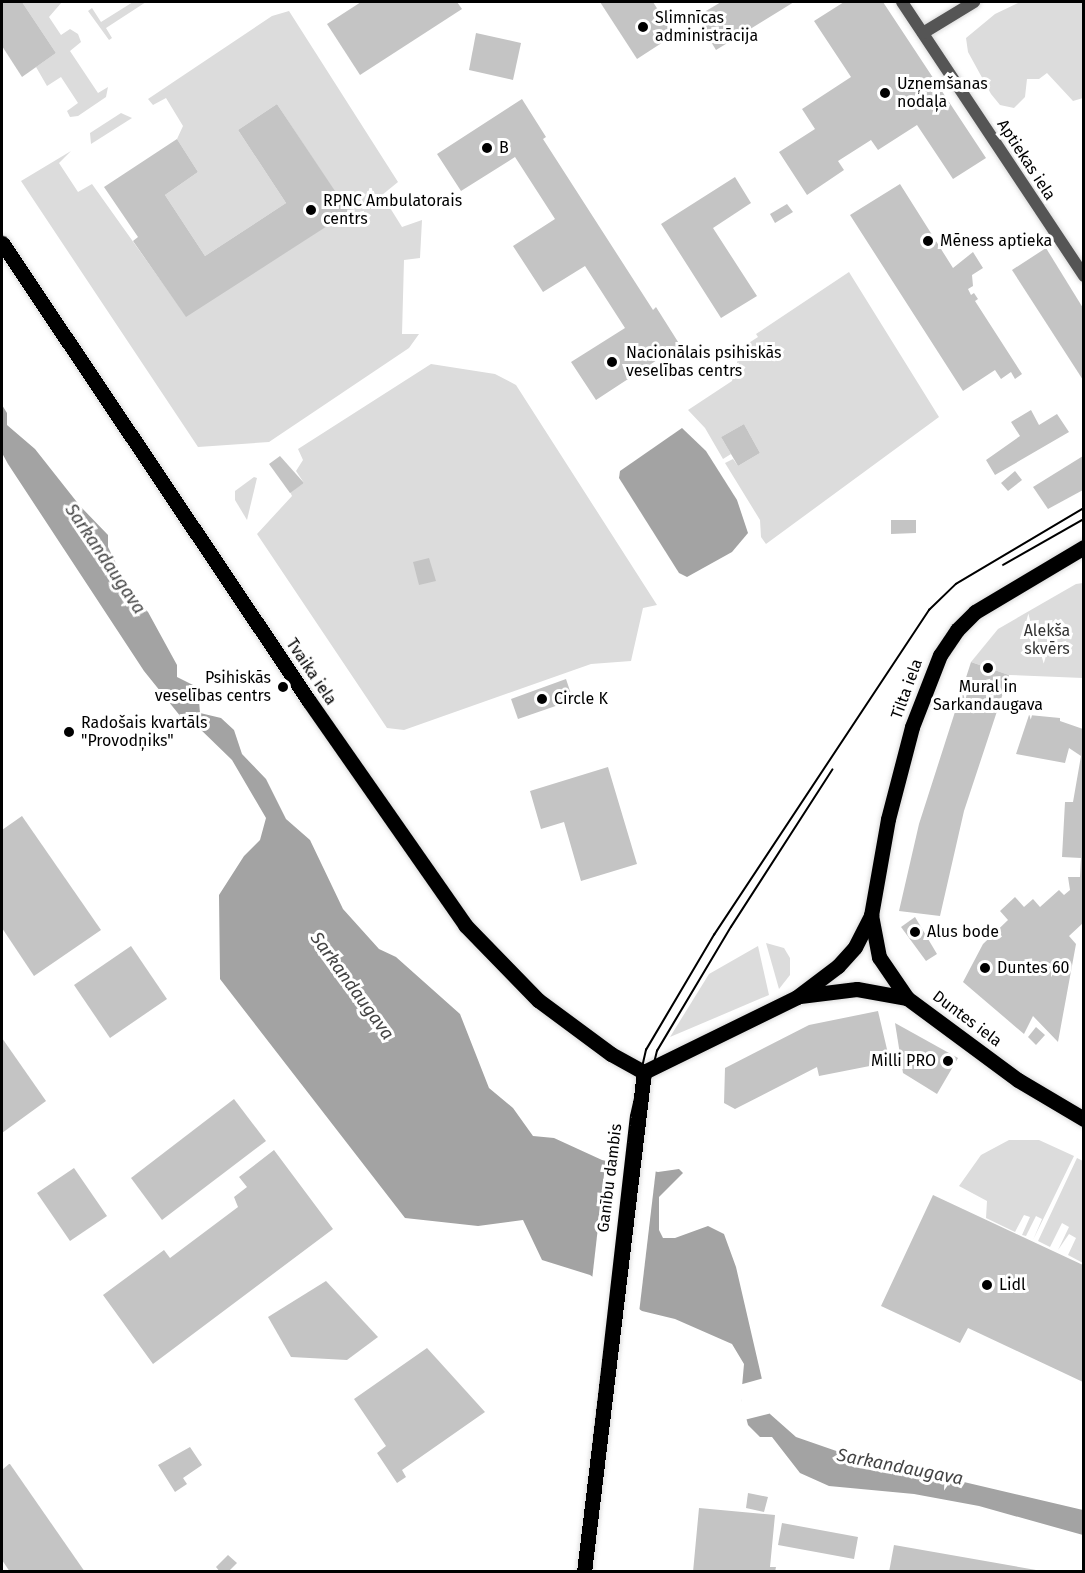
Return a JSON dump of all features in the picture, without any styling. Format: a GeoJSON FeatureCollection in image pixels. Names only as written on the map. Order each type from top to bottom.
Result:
{"type":"FeatureCollection","features":[{"type":"Feature","properties":{"kind":"main road","name":"Tvaika iela"},"geometry":{"type":"LineString","coordinates":[[2,243],[309,701],[465,925],[538,1000],[611,1054],[644,1072]]}},
{"type":"Feature","properties":{"kind":"main road","name":"Tilta iela"},"geometry":{"type":"LineString","coordinates":[[871,915],[888,819],[912,727],[940,655],[957,630],[975,612],[1083,547]]}},
{"type":"Feature","properties":{"kind":"main road"},"geometry":{"type":"LineString","coordinates":[[644,1072],[797,997],[838,966],[855,947],[871,915]]}},
{"type":"Feature","properties":{"kind":"main road","name":"Duntes iela"},"geometry":{"type":"LineString","coordinates":[[871,915],[879,957],[907,998],[1018,1080],[1083,1119]]}},
{"type":"Feature","properties":{"kind":"main road"},"geometry":{"type":"LineString","coordinates":[[797,997],[856,989],[907,998]]}},
{"type":"Feature","properties":{"kind":"main road","name":"Ganību dambis"},"geometry":{"type":"LineString","coordinates":[[584,1572],[606,1366],[636,1117],[644,1072]]}},
{"type":"Feature","properties":{"kind":"street","name":"Aptiekas iela"},"geometry":{"type":"LineString","coordinates":[[902,2],[1083,276]]}},
{"type":"Feature","properties":{"kind":"street"},"geometry":{"type":"LineString","coordinates":[[922,33],[974,2]]}},
{"type":"Feature","properties":{"kind":"green space"},"geometry":{"type":"Polygon","coordinates":[[[22,2],[62,2],[49,17],[61,35],[70,29],[78,34],[81,42],[70,51],[98,93],[108,87],[106,97],[78,116],[70,117],[67,111],[78,103],[61,77],[47,86],[36,67],[56,53],[22,2]]]}},
{"type":"Feature","properties":{"kind":"green space"},"geometry":{"type":"Polygon","coordinates":[[[133,2],[146,2],[106,28],[112,38],[109,40],[88,11],[92,8],[101,22],[133,2]]]}},
{"type":"Feature","properties":{"kind":"green space"},"geometry":{"type":"Polygon","coordinates":[[[1020,2],[1083,2],[1083,98],[1073,101],[1047,73],[1039,79],[1027,79],[1025,97],[1014,108],[1000,105],[991,94],[968,52],[966,38],[995,14],[1020,2]]]}},
{"type":"Feature","properties":{"kind":"green space"},"geometry":{"type":"Polygon","coordinates":[[[289,11],[398,182],[382,195],[402,227],[422,220],[420,258],[404,260],[402,334],[419,334],[409,348],[269,442],[198,447],[21,181],[71,151],[59,163],[78,192],[92,184],[186,316],[348,212],[277,104],[238,130],[286,203],[205,256],[165,195],[198,172],[177,139],[183,126],[166,98],[153,105],[148,99],[272,16],[289,11]]]}},
{"type":"Feature","properties":{"kind":"green space"},"geometry":{"type":"Polygon","coordinates":[[[121,113],[132,118],[91,144],[90,133],[121,113]]]}},
{"type":"Feature","properties":{"kind":"green space"},"geometry":{"type":"Polygon","coordinates":[[[849,272],[939,417],[766,544],[761,537],[760,520],[725,463],[733,459],[738,466],[760,453],[744,424],[721,437],[731,454],[723,459],[705,428],[688,410],[732,381],[741,348],[758,337],[756,334],[849,272]]]}},
{"type":"Feature","properties":{"kind":"green space"},"geometry":{"type":"Polygon","coordinates":[[[431,364],[495,374],[516,385],[657,605],[643,608],[631,661],[591,664],[404,730],[387,728],[257,534],[292,496],[290,492],[304,483],[296,471],[303,460],[298,449],[431,364]]]}},
{"type":"Feature","properties":{"kind":"green space"},"geometry":{"type":"Polygon","coordinates":[[[254,477],[257,478],[247,520],[235,500],[235,491],[254,477]]]}},
{"type":"Feature","properties":{"kind":"green space","name":"Alekša skvērs"},"geometry":{"type":"Polygon","coordinates":[[[1083,583],[1083,678],[1009,675],[971,662],[998,629],[1076,584],[1083,583]]]}},
{"type":"Feature","properties":{"kind":"green space"},"geometry":{"type":"Polygon","coordinates":[[[766,943],[784,948],[790,958],[790,975],[779,989],[766,943]]]}},
{"type":"Feature","properties":{"kind":"green space"},"geometry":{"type":"Polygon","coordinates":[[[758,946],[769,995],[670,1037],[709,974],[758,946]]]}},
{"type":"Feature","properties":{"kind":"green space"},"geometry":{"type":"Polygon","coordinates":[[[1009,1140],[1039,1140],[1074,1156],[1033,1240],[1042,1219],[1036,1216],[1026,1236],[1022,1235],[1030,1217],[1024,1215],[1015,1232],[986,1218],[987,1201],[959,1186],[981,1155],[1009,1140]]]}},
{"type":"Feature","properties":{"kind":"green space"},"geometry":{"type":"Polygon","coordinates":[[[1077,1158],[1083,1161],[1083,1263],[1068,1255],[1076,1238],[1069,1234],[1058,1250],[1069,1227],[1062,1223],[1050,1247],[1038,1241],[1077,1158]]]}},
{"type":"Feature","properties":{"kind":"water","name":"Sarkandaugava"},"geometry":{"type":"Polygon","coordinates":[[[2,405],[7,413],[7,425],[35,449],[80,506],[108,535],[108,547],[132,596],[148,612],[177,665],[177,677],[193,685],[189,693],[199,701],[200,713],[221,718],[234,730],[242,754],[266,779],[286,819],[310,840],[343,909],[379,949],[396,957],[460,1014],[489,1088],[513,1108],[533,1136],[554,1138],[602,1160],[658,1172],[679,1169],[683,1173],[659,1197],[659,1230],[663,1238],[675,1238],[708,1226],[724,1234],[736,1267],[770,1414],[796,1437],[845,1454],[1083,1510],[1083,1535],[979,1506],[914,1494],[829,1486],[800,1473],[772,1437],[760,1437],[748,1425],[741,1398],[744,1364],[732,1344],[675,1319],[642,1311],[590,1275],[542,1260],[523,1220],[478,1226],[405,1218],[220,979],[219,895],[244,856],[260,840],[266,818],[232,760],[197,726],[185,722],[144,671],[8,464],[2,453],[2,405]]]}},
{"type":"Feature","properties":{"kind":"water"},"geometry":{"type":"Polygon","coordinates":[[[682,428],[706,451],[737,500],[748,533],[732,552],[687,577],[679,573],[619,478],[620,471],[682,428]]]}},
{"type":"Feature","properties":{"kind":"pier"},"geometry":{"type":"Polygon","coordinates":[[[606,1157],[656,1169],[639,1313],[592,1280],[606,1157]]]}},
{"type":"Feature","properties":{"kind":"pier"},"geometry":{"type":"Polygon","coordinates":[[[764,1378],[772,1413],[744,1420],[739,1385],[764,1378]]]}},
{"type":"Feature","properties":{"kind":"building"},"geometry":{"type":"Polygon","coordinates":[[[2,2],[22,2],[56,53],[22,77],[2,46],[2,2]]]}},
{"type":"Feature","properties":{"kind":"building"},"geometry":{"type":"Polygon","coordinates":[[[361,2],[457,2],[462,9],[360,75],[327,24],[361,2]]]}},
{"type":"Feature","properties":{"kind":"building","name":"Slimnīcas administrācija"},"geometry":{"type":"Polygon","coordinates":[[[600,2],[653,2],[674,35],[637,59],[600,2]]]}},
{"type":"Feature","properties":{"kind":"building"},"geometry":{"type":"Polygon","coordinates":[[[721,2],[794,2],[716,50],[696,17],[721,2]]]}},
{"type":"Feature","properties":{"kind":"building","name":"Uzņemšanas nodaļa"},"geometry":{"type":"Polygon","coordinates":[[[844,2],[883,2],[986,158],[953,179],[917,125],[878,150],[871,140],[838,161],[844,170],[807,195],[779,152],[815,129],[802,109],[851,77],[814,21],[844,2]]]}},
{"type":"Feature","properties":{"kind":"building"},"geometry":{"type":"Polygon","coordinates":[[[476,33],[521,43],[513,80],[469,70],[476,33]]]}},
{"type":"Feature","properties":{"kind":"building"},"geometry":{"type":"Polygon","coordinates":[[[522,99],[546,137],[543,139],[653,310],[656,307],[680,345],[596,400],[571,362],[625,328],[585,266],[543,292],[513,246],[555,219],[515,157],[461,191],[437,154],[522,99]]]}},
{"type":"Feature","properties":{"kind":"building","name":"RPNC Ambulatorais centrs"},"geometry":{"type":"Polygon","coordinates":[[[277,104],[349,212],[186,317],[133,241],[138,237],[104,187],[177,139],[198,172],[165,195],[205,256],[286,203],[238,130],[277,104]]]}},
{"type":"Feature","properties":{"kind":"building"},"geometry":{"type":"Polygon","coordinates":[[[735,177],[751,203],[713,228],[757,296],[721,318],[661,224],[735,177]]]}},
{"type":"Feature","properties":{"kind":"building"},"geometry":{"type":"Polygon","coordinates":[[[900,184],[953,268],[973,252],[983,268],[972,275],[973,286],[968,289],[971,295],[974,293],[978,299],[975,301],[1022,374],[1015,379],[1011,372],[1001,379],[995,370],[963,391],[850,215],[900,184]]]}},
{"type":"Feature","properties":{"kind":"building"},"geometry":{"type":"Polygon","coordinates":[[[787,204],[793,212],[775,223],[770,214],[787,204]]]}},
{"type":"Feature","properties":{"kind":"building"},"geometry":{"type":"Polygon","coordinates":[[[1046,248],[1083,308],[1083,380],[1012,270],[1046,248]]]}},
{"type":"Feature","properties":{"kind":"building"},"geometry":{"type":"Polygon","coordinates":[[[1031,410],[1039,425],[1057,414],[1069,432],[995,475],[986,460],[1020,436],[1011,422],[1031,410]]]}},
{"type":"Feature","properties":{"kind":"building"},"geometry":{"type":"Polygon","coordinates":[[[744,424],[760,453],[738,466],[721,437],[744,424]]]}},
{"type":"Feature","properties":{"kind":"building"},"geometry":{"type":"Polygon","coordinates":[[[280,456],[304,483],[290,493],[269,464],[280,456]]]}},
{"type":"Feature","properties":{"kind":"building"},"geometry":{"type":"Polygon","coordinates":[[[1083,456],[1083,490],[1048,509],[1033,487],[1083,456]]]}},
{"type":"Feature","properties":{"kind":"building"},"geometry":{"type":"Polygon","coordinates":[[[1015,471],[1022,480],[1008,491],[1001,483],[1015,471]]]}},
{"type":"Feature","properties":{"kind":"building"},"geometry":{"type":"Polygon","coordinates":[[[891,520],[916,520],[916,533],[891,534],[891,520]]]}},
{"type":"Feature","properties":{"kind":"building"},"geometry":{"type":"Polygon","coordinates":[[[429,558],[436,581],[419,585],[413,562],[429,558]]]}},
{"type":"Feature","properties":{"kind":"building"},"geometry":{"type":"Polygon","coordinates":[[[971,662],[1009,675],[964,811],[940,916],[899,911],[919,824],[971,662]]]}},
{"type":"Feature","properties":{"kind":"building","name":"Circle K"},"geometry":{"type":"Polygon","coordinates":[[[566,679],[573,700],[518,719],[511,699],[566,679]]]}},
{"type":"Feature","properties":{"kind":"building"},"geometry":{"type":"Polygon","coordinates":[[[1029,715],[1060,718],[1060,721],[1083,729],[1083,923],[1069,936],[1076,944],[1058,1042],[1033,1016],[1024,1034],[963,982],[983,944],[1008,920],[1000,911],[1015,897],[1024,907],[1033,899],[1040,907],[1059,890],[1064,895],[1070,890],[1068,877],[1080,877],[1081,858],[1062,857],[1065,802],[1073,802],[1081,756],[1069,748],[1065,763],[1016,754],[1029,715]]]}},
{"type":"Feature","properties":{"kind":"building"},"geometry":{"type":"Polygon","coordinates":[[[608,767],[637,864],[581,881],[564,822],[541,829],[530,791],[608,767]]]}},
{"type":"Feature","properties":{"kind":"building"},"geometry":{"type":"Polygon","coordinates":[[[22,816],[101,930],[34,976],[2,928],[2,830],[22,816]]]}},
{"type":"Feature","properties":{"kind":"building","name":"Alus bode"},"geometry":{"type":"Polygon","coordinates":[[[915,917],[937,954],[926,961],[901,927],[915,917]]]}},
{"type":"Feature","properties":{"kind":"building"},"geometry":{"type":"Polygon","coordinates":[[[131,946],[167,999],[110,1038],[74,985],[131,946]]]}},
{"type":"Feature","properties":{"kind":"building"},"geometry":{"type":"Polygon","coordinates":[[[878,1011],[890,1062],[819,1076],[817,1067],[735,1109],[724,1103],[725,1068],[809,1025],[878,1011]]]}},
{"type":"Feature","properties":{"kind":"building"},"geometry":{"type":"Polygon","coordinates":[[[895,1023],[958,1058],[937,1094],[903,1073],[895,1023]]]}},
{"type":"Feature","properties":{"kind":"building"},"geometry":{"type":"Polygon","coordinates":[[[1036,1027],[1045,1035],[1036,1045],[1028,1037],[1036,1027]]]}},
{"type":"Feature","properties":{"kind":"building"},"geometry":{"type":"Polygon","coordinates":[[[2,1038],[46,1101],[2,1133],[2,1038]]]}},
{"type":"Feature","properties":{"kind":"building"},"geometry":{"type":"Polygon","coordinates":[[[234,1099],[266,1141],[162,1220],[131,1178],[234,1099]]]}},
{"type":"Feature","properties":{"kind":"building"},"geometry":{"type":"Polygon","coordinates":[[[274,1150],[333,1229],[153,1364],[103,1295],[164,1250],[170,1258],[238,1207],[234,1197],[247,1187],[239,1177],[274,1150]]]}},
{"type":"Feature","properties":{"kind":"building"},"geometry":{"type":"Polygon","coordinates":[[[74,1168],[107,1216],[70,1241],[37,1193],[74,1168]]]}},
{"type":"Feature","properties":{"kind":"building","name":"Lidl"},"geometry":{"type":"Polygon","coordinates":[[[933,1195],[1083,1265],[1083,1382],[968,1328],[960,1343],[881,1306],[933,1195]]]}},
{"type":"Feature","properties":{"kind":"building"},"geometry":{"type":"Polygon","coordinates":[[[326,1281],[378,1337],[347,1360],[291,1357],[268,1317],[326,1281]]]}},
{"type":"Feature","properties":{"kind":"building"},"geometry":{"type":"Polygon","coordinates":[[[427,1348],[485,1412],[402,1470],[406,1477],[397,1483],[377,1453],[386,1446],[354,1399],[427,1348]]]}},
{"type":"Feature","properties":{"kind":"building"},"geometry":{"type":"Polygon","coordinates":[[[190,1447],[202,1465],[183,1478],[187,1484],[175,1492],[158,1465],[190,1447]]]}},
{"type":"Feature","properties":{"kind":"building"},"geometry":{"type":"Polygon","coordinates":[[[9,1464],[85,1572],[10,1572],[2,1560],[2,1470],[9,1464]]]}},
{"type":"Feature","properties":{"kind":"building"},"geometry":{"type":"Polygon","coordinates":[[[748,1493],[768,1497],[764,1512],[746,1508],[748,1493]]]}},
{"type":"Feature","properties":{"kind":"building"},"geometry":{"type":"Polygon","coordinates":[[[699,1508],[775,1515],[770,1567],[776,1567],[775,1572],[693,1572],[699,1508]]]}},
{"type":"Feature","properties":{"kind":"building"},"geometry":{"type":"Polygon","coordinates":[[[782,1523],[858,1537],[854,1559],[778,1545],[782,1523]]]}},
{"type":"Feature","properties":{"kind":"building"},"geometry":{"type":"Polygon","coordinates":[[[894,1545],[1036,1570],[1036,1572],[889,1572],[894,1545]]]}},
{"type":"Feature","properties":{"kind":"building"},"geometry":{"type":"Polygon","coordinates":[[[228,1555],[237,1563],[228,1572],[220,1572],[216,1567],[228,1555]]]}},
{"type":"Feature","properties":{"kind":"tram line"},"geometry":{"type":"LineString","coordinates":[[579,1572],[631,1116],[646,1050],[714,935],[929,610],[956,584],[1084,508]]}},
{"type":"Feature","properties":{"kind":"tram line"},"geometry":{"type":"LineString","coordinates":[[1003,565],[1084,519]]}},
{"type":"Feature","properties":{"kind":"tram line"},"geometry":{"type":"LineString","coordinates":[[603,1432],[641,1117],[657,1051],[731,927],[832,770]]}},
{"type":"Feature","properties":{"kind":"place","name":"Slimnīcas administrācija"},"geometry":{"type":"Point","coordinates":[643,27]}},
{"type":"Feature","properties":{"kind":"place","name":"Uzņemšanas nodaļa"},"geometry":{"type":"Point","coordinates":[885,93]}},
{"type":"Feature","properties":{"kind":"place","name":"B"},"geometry":{"type":"Point","coordinates":[487,148]}},
{"type":"Feature","properties":{"kind":"place","name":"RPNC Ambulatorais centrs"},"geometry":{"type":"Point","coordinates":[311,210]}},
{"type":"Feature","properties":{"kind":"place","name":"Mēness aptieka"},"geometry":{"type":"Point","coordinates":[928,241]}},
{"type":"Feature","properties":{"kind":"place","name":"Nacionālais psihiskās veselības centrs"},"geometry":{"type":"Point","coordinates":[612,362]}},
{"type":"Feature","properties":{"kind":"place","name":"Mural in Sarkandaugava"},"geometry":{"type":"Point","coordinates":[988,668]}},
{"type":"Feature","properties":{"kind":"place","name":"Psihiskās veselības centrs"},"geometry":{"type":"Point","coordinates":[283,687]}},
{"type":"Feature","properties":{"kind":"place","name":"Circle K"},"geometry":{"type":"Point","coordinates":[542,699]}},
{"type":"Feature","properties":{"kind":"place","name":"Radošais kvartāls \"Provodņiks\""},"geometry":{"type":"Point","coordinates":[69,732]}},
{"type":"Feature","properties":{"kind":"place","name":"Alus bode"},"geometry":{"type":"Point","coordinates":[915,932]}},
{"type":"Feature","properties":{"kind":"place","name":"Duntes 60"},"geometry":{"type":"Point","coordinates":[985,968]}},
{"type":"Feature","properties":{"kind":"place","name":"Milli PRO"},"geometry":{"type":"Point","coordinates":[948,1061]}},
{"type":"Feature","properties":{"kind":"place","name":"Lidl"},"geometry":{"type":"Point","coordinates":[987,1285]}}]}
